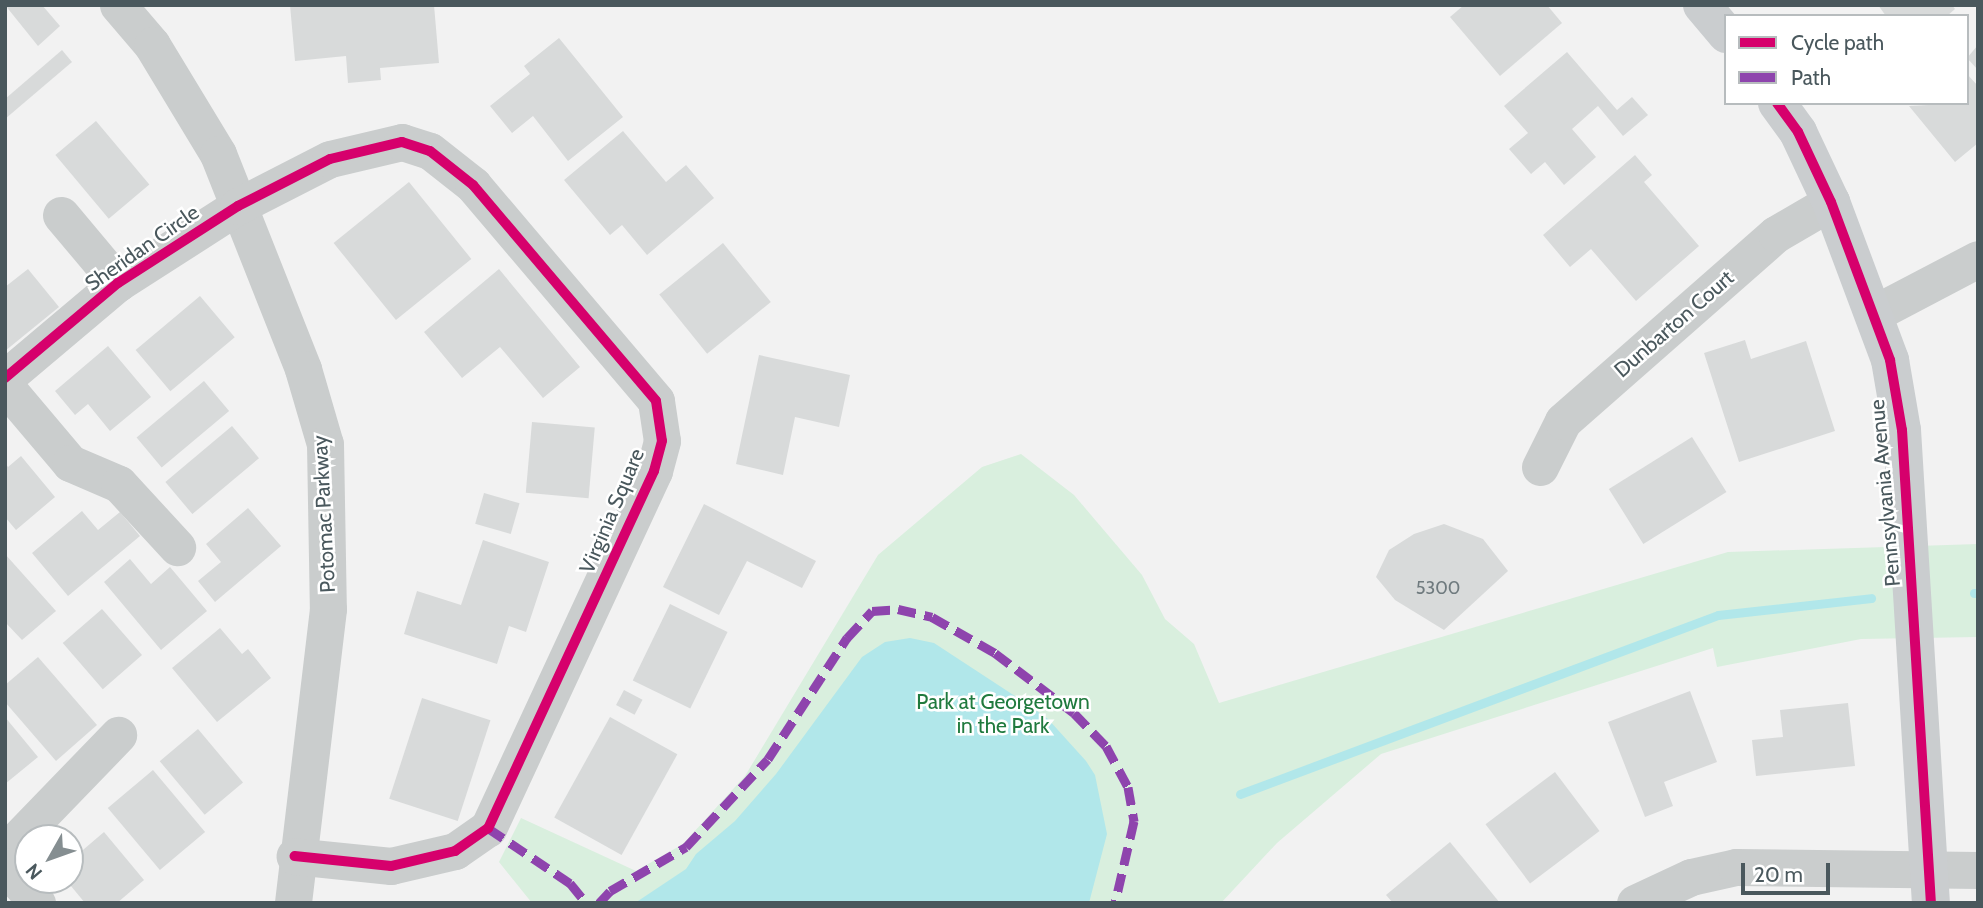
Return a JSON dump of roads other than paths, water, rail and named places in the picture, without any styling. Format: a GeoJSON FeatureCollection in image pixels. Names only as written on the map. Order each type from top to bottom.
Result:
{"type":"FeatureCollection","features":[{"type":"Feature","properties":{"kind":"street","name":"Potomac Parkway"},"geometry":{"type":"LineString","coordinates":[[118,5],[152,45],[205,132],[239,206],[303,369],[325,444],[328,610],[316,733],[295,856],[293,903]]}},
{"type":"Feature","properties":{"kind":"street"},"geometry":{"type":"LineString","coordinates":[[1702,5],[1724,32]]}},
{"type":"Feature","properties":{"kind":"street","name":"Pennsylvania Avenue"},"geometry":{"type":"LineString","coordinates":[[1778,105],[1797,132],[1831,202],[1875,313],[1890,360],[1902,430],[1932,886]]}},
{"type":"Feature","properties":{"kind":"street","name":"Virginia Square"},"geometry":{"type":"LineString","coordinates":[[239,206],[357,150],[402,142],[430,150],[473,186],[656,401],[660,417],[662,441],[654,471],[488,828],[455,851],[391,866],[295,856]]}},
{"type":"Feature","properties":{"kind":"street","name":"Dunbarton Court"},"geometry":{"type":"LineString","coordinates":[[1540,467],[1563,421],[1776,234],[1831,202]]}},
{"type":"Feature","properties":{"kind":"street","name":"Sheridan Circle"},"geometry":{"type":"LineString","coordinates":[[5,378],[118,283],[239,206]]}},
{"type":"Feature","properties":{"kind":"street"},"geometry":{"type":"LineString","coordinates":[[61,215],[118,283]]}},
{"type":"Feature","properties":{"kind":"street"},"geometry":{"type":"LineString","coordinates":[[1875,313],[1978,258]]}},
{"type":"Feature","properties":{"kind":"street"},"geometry":{"type":"LineString","coordinates":[[5,386],[70,463],[119,484],[177,547]]}},
{"type":"Feature","properties":{"kind":"street"},"geometry":{"type":"LineString","coordinates":[[5,852],[118,735]]}},
{"type":"Feature","properties":{"kind":"street"},"geometry":{"type":"LineString","coordinates":[[5,866],[37,903]]}},
{"type":"Feature","properties":{"kind":"street"},"geometry":{"type":"LineString","coordinates":[[1635,903],[1692,890],[1735,867],[1932,886],[1978,870]]}},
{"type":"Feature","properties":{"kind":"water"},"geometry":{"type":"Polygon","coordinates":[[[910,638],[934,643],[1027,704],[1048,719],[1086,761],[1095,775],[1107,834],[1089,903],[635,903],[686,869],[696,854],[735,821],[776,774],[862,657],[885,642],[910,638]]]}},
{"type":"Feature","properties":{"kind":"waterway"},"geometry":{"type":"LineString","coordinates":[[1240,794],[1718,615],[1871,598]]}},
{"type":"Feature","properties":{"kind":"park label","name":"Park at Georgetown in the Park"},"geometry":{"type":"Point","coordinates":[1003,714]}}]}
